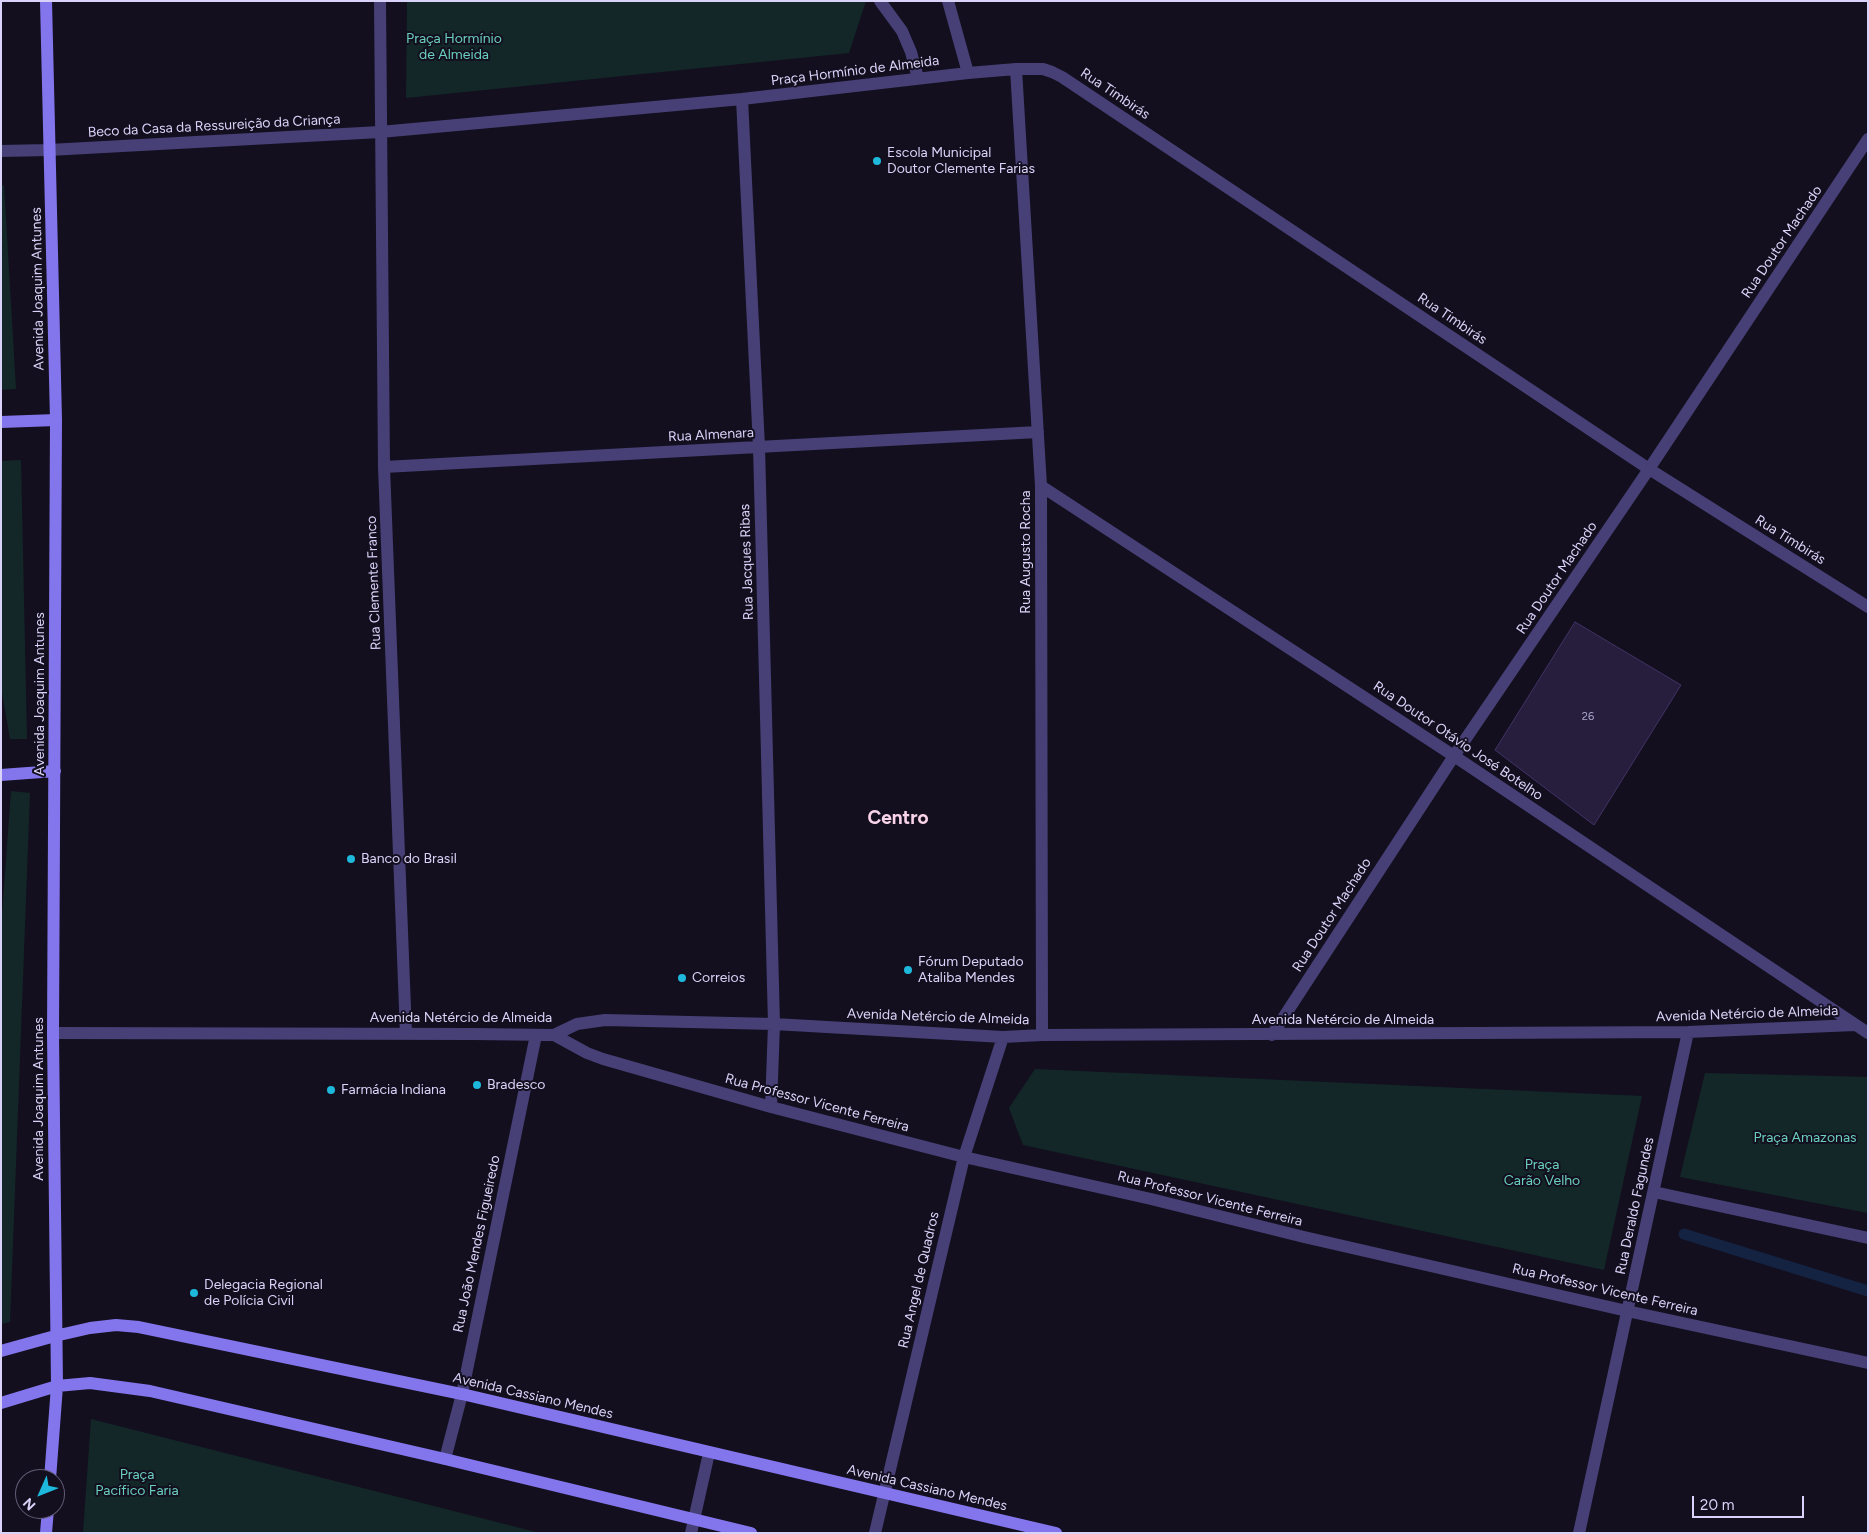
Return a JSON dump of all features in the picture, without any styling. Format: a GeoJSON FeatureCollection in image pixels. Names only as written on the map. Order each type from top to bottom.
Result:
{"type":"FeatureCollection","features":[{"type":"Feature","properties":{"kind":"main road","name":"Avenida Joaquim Antunes"},"geometry":{"type":"LineString","coordinates":[[46,1],[56,420],[54,1033],[55,1336],[57,1386]]}},
{"type":"Feature","properties":{"kind":"main road"},"geometry":{"type":"LineString","coordinates":[[1,422],[56,420]]}},
{"type":"Feature","properties":{"kind":"main road"},"geometry":{"type":"LineString","coordinates":[[1,775],[55,771]]}},
{"type":"Feature","properties":{"kind":"main road","name":"Avenida Cassiano Mendes"},"geometry":{"type":"LineString","coordinates":[[1,1352],[90,1328],[116,1325],[139,1327],[462,1394],[1056,1533]]}},
{"type":"Feature","properties":{"kind":"main road"},"geometry":{"type":"LineString","coordinates":[[1,1404],[57,1386],[90,1384],[150,1391],[446,1459],[751,1533]]}},
{"type":"Feature","properties":{"kind":"main road"},"geometry":{"type":"LineString","coordinates":[[51,1469],[57,1386]]}},
{"type":"Feature","properties":{"kind":"main road"},"geometry":{"type":"LineString","coordinates":[[46,1533],[47,1519]]}},
{"type":"Feature","properties":{"kind":"street"},"geometry":{"type":"LineString","coordinates":[[380,1],[380,132]]}},
{"type":"Feature","properties":{"kind":"street"},"geometry":{"type":"LineString","coordinates":[[880,1],[902,31],[911,52],[918,78]]}},
{"type":"Feature","properties":{"kind":"street"},"geometry":{"type":"LineString","coordinates":[[948,1],[968,73]]}},
{"type":"Feature","properties":{"kind":"street","name":"Praça Hormínio de Almeida"},"geometry":{"type":"LineString","coordinates":[[380,132],[742,100],[918,78],[1016,69]]}},
{"type":"Feature","properties":{"kind":"street","name":"Rua Augusto Rocha"},"geometry":{"type":"LineString","coordinates":[[1016,69],[1041,486],[1042,1035]]}},
{"type":"Feature","properties":{"kind":"street","name":"Rua Timbirás"},"geometry":{"type":"LineString","coordinates":[[1016,69],[1043,69],[1062,77],[1649,469],[1868,607]]}},
{"type":"Feature","properties":{"kind":"street","name":"Rua Jacques Ribas"},"geometry":{"type":"LineString","coordinates":[[742,100],[759,448],[774,1024],[771,1107]]}},
{"type":"Feature","properties":{"kind":"street","name":"Beco da Casa da Ressureição da Criança"},"geometry":{"type":"LineString","coordinates":[[1,151],[380,132]]}},
{"type":"Feature","properties":{"kind":"street","name":"Rua Clemente Franco"},"geometry":{"type":"LineString","coordinates":[[380,132],[384,467],[406,1034]]}},
{"type":"Feature","properties":{"kind":"street","name":"Rua Doutor Machado"},"geometry":{"type":"LineString","coordinates":[[1272,1035],[1454,756],[1649,469],[1868,139]]}},
{"type":"Feature","properties":{"kind":"street","name":"Rua Almenara"},"geometry":{"type":"LineString","coordinates":[[384,467],[1038,432]]}},
{"type":"Feature","properties":{"kind":"street","name":"Rua Doutor Otávio José Botelho"},"geometry":{"type":"LineString","coordinates":[[1041,486],[1454,756],[1855,1025]]}},
{"type":"Feature","properties":{"kind":"street","name":"Avenida Netércio de Almeida"},"geometry":{"type":"LineString","coordinates":[[54,1033],[554,1035],[577,1024],[605,1020],[774,1024],[1004,1038],[1042,1035],[1688,1032],[1855,1025]]}},
{"type":"Feature","properties":{"kind":"street"},"geometry":{"type":"LineString","coordinates":[[1855,1025],[1868,1032]]}},
{"type":"Feature","properties":{"kind":"street","name":"Rua Deraldo Fagundes"},"geometry":{"type":"LineString","coordinates":[[1579,1533],[1688,1032]]}},
{"type":"Feature","properties":{"kind":"street","name":"Rua João Mendes Figueiredo"},"geometry":{"type":"LineString","coordinates":[[446,1459],[462,1394],[536,1034]]}},
{"type":"Feature","properties":{"kind":"street","name":"Rua Professor Vicente Ferreira"},"geometry":{"type":"LineString","coordinates":[[554,1035],[587,1053],[603,1059],[771,1107],[964,1157],[1627,1311],[1868,1363]]}},
{"type":"Feature","properties":{"kind":"street","name":"Rua Angel de Quadros"},"geometry":{"type":"LineString","coordinates":[[875,1533],[964,1157],[1004,1038]]}},
{"type":"Feature","properties":{"kind":"street"},"geometry":{"type":"LineString","coordinates":[[1654,1192],[1868,1238]]}},
{"type":"Feature","properties":{"kind":"street"},"geometry":{"type":"LineString","coordinates":[[691,1533],[709,1453]]}},
{"type":"Feature","properties":{"kind":"green space","name":"Praça Hormínio de Almeida"},"geometry":{"type":"Polygon","coordinates":[[[407,1],[866,1],[849,53],[406,98],[407,1]]]}},
{"type":"Feature","properties":{"kind":"green space"},"geometry":{"type":"Polygon","coordinates":[[[4,185],[16,389],[1,390],[1,186],[4,185]]]}},
{"type":"Feature","properties":{"kind":"green space"},"geometry":{"type":"Polygon","coordinates":[[[21,460],[27,739],[10,739],[1,687],[1,461],[21,460]]]}},
{"type":"Feature","properties":{"kind":"green space"},"geometry":{"type":"Polygon","coordinates":[[[11,791],[30,793],[10,1322],[1,1324],[1,928],[11,791]]]}},
{"type":"Feature","properties":{"kind":"green space","name":"Praça Carão Velho"},"geometry":{"type":"Polygon","coordinates":[[[1035,1069],[1642,1096],[1604,1270],[1023,1145],[1009,1108],[1035,1069]]]}},
{"type":"Feature","properties":{"kind":"green space","name":"Praça Amazonas"},"geometry":{"type":"Polygon","coordinates":[[[1705,1073],[1868,1077],[1868,1213],[1680,1177],[1705,1073]]]}},
{"type":"Feature","properties":{"kind":"green space","name":"Praça Pacífico Faria"},"geometry":{"type":"Polygon","coordinates":[[[91,1419],[540,1533],[83,1533],[91,1419]]]}},
{"type":"Feature","properties":{"kind":"building"},"geometry":{"type":"Polygon","coordinates":[[[1575,622],[1681,685],[1594,825],[1495,750],[1575,622]]]}},
{"type":"Feature","properties":{"kind":"waterway"},"geometry":{"type":"LineString","coordinates":[[1684,1234],[1868,1291]]}},
{"type":"Feature","properties":{"kind":"place","name":"Escola Municipal Doutor Clemente Farias"},"geometry":{"type":"Point","coordinates":[877,161]}},
{"type":"Feature","properties":{"kind":"place","name":"Banco do Brasil"},"geometry":{"type":"Point","coordinates":[351,859]}},
{"type":"Feature","properties":{"kind":"place","name":"Fórum Deputado Ataliba Mendes"},"geometry":{"type":"Point","coordinates":[908,970]}},
{"type":"Feature","properties":{"kind":"place","name":"Correios"},"geometry":{"type":"Point","coordinates":[682,978]}},
{"type":"Feature","properties":{"kind":"place","name":"Bradesco"},"geometry":{"type":"Point","coordinates":[477,1085]}},
{"type":"Feature","properties":{"kind":"place","name":"Farmácia Indiana"},"geometry":{"type":"Point","coordinates":[331,1090]}},
{"type":"Feature","properties":{"kind":"place","name":"Delegacia Regional de Polícia Civil"},"geometry":{"type":"Point","coordinates":[194,1293]}},
{"type":"Feature","properties":{"kind":"district","name":"Centro"},"geometry":{"type":"Point","coordinates":[898,818]}}]}
